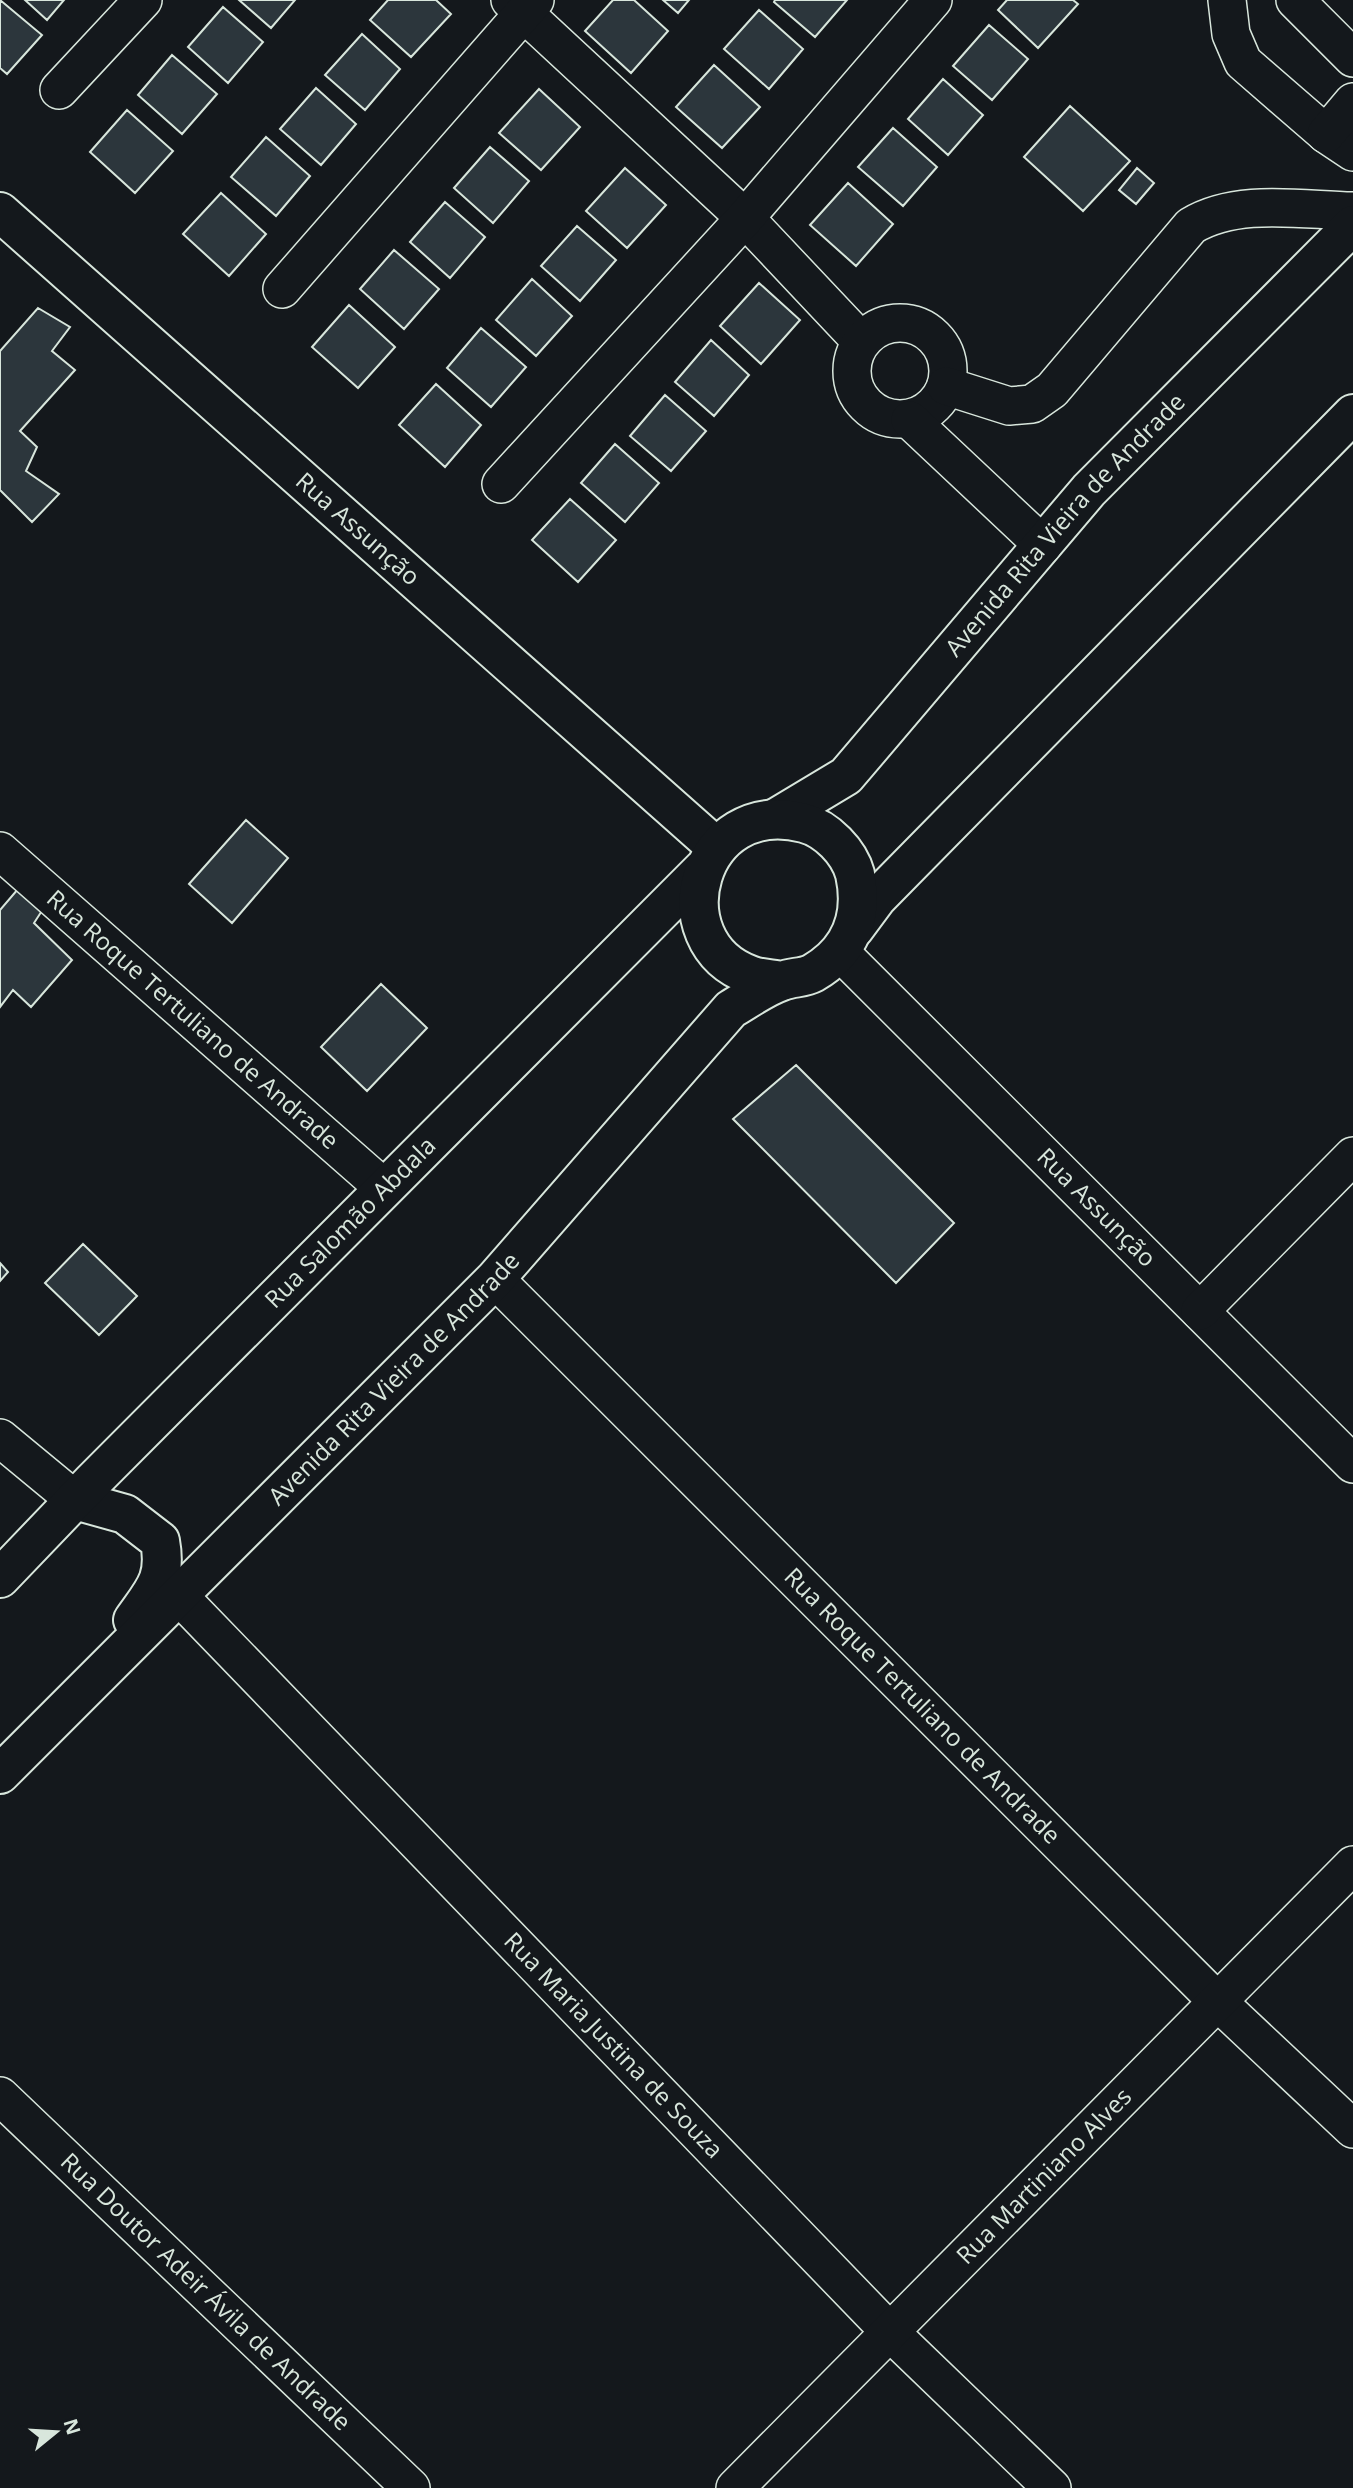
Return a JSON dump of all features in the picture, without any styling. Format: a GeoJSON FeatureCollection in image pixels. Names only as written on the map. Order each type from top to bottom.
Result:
{"type":"FeatureCollection","features":[{"type":"Feature","properties":{"kind":"street"},"geometry":{"type":"LineString","coordinates":[[59,90],[143,0]]}},
{"type":"Feature","properties":{"kind":"street"},"geometry":{"type":"LineString","coordinates":[[500,484],[745,218],[933,0]]}},
{"type":"Feature","properties":{"kind":"street"},"geometry":{"type":"LineString","coordinates":[[1227,0],[1231,34],[1243,62],[1340,143],[1353,102]]}},
{"type":"Feature","properties":{"kind":"street"},"geometry":{"type":"LineString","coordinates":[[1295,0],[1353,58]]}},
{"type":"Feature","properties":{"kind":"street"},"geometry":{"type":"LineString","coordinates":[[282,289],[523,4],[745,218],[861,341]]}},
{"type":"Feature","properties":{"kind":"street"},"geometry":{"type":"LineString","coordinates":[[946,386],[1009,406],[1032,404],[1052,390],[1191,226],[1211,214],[1233,209],[1353,211]]}},
{"type":"Feature","properties":{"kind":"street","name":"Rua Assunção"},"geometry":{"type":"LineString","coordinates":[[0,212],[710,858]]}},
{"type":"Feature","properties":{"kind":"street","name":"Avenida Rita Vieira de Andrade"},"geometry":{"type":"LineString","coordinates":[[776,818],[846,776],[1089,490],[1353,225]]}},
{"type":"Feature","properties":{"kind":"street"},"geometry":{"type":"LineString","coordinates":[[906,323],[922,328],[935,338],[945,353],[948,369],[946,386],[939,401],[926,413],[910,419],[893,420],[877,415],[863,404],[855,390],[850,373],[853,356],[861,341],[873,330],[889,324],[906,323]]}},
{"type":"Feature","properties":{"kind":"street"},"geometry":{"type":"LineString","coordinates":[[847,940],[860,897],[853,866],[834,840],[807,824],[776,818],[747,824],[710,858],[698,902],[705,933],[724,959],[750,975],[782,981],[811,974],[847,940],[886,888],[1353,414]]}},
{"type":"Feature","properties":{"kind":"street"},"geometry":{"type":"LineString","coordinates":[[910,419],[1043,545]]}},
{"type":"Feature","properties":{"kind":"street","name":"Rua Roque Tertuliano de Andrade"},"geometry":{"type":"LineString","coordinates":[[0,851],[384,1188]]}},
{"type":"Feature","properties":{"kind":"street","name":"Rua Salomão Abdala"},"geometry":{"type":"LineString","coordinates":[[0,1578],[710,858]]}},
{"type":"Feature","properties":{"kind":"street","name":"Rua Assunção"},"geometry":{"type":"LineString","coordinates":[[847,940],[1200,1311],[1353,1464]]}},
{"type":"Feature","properties":{"kind":"street","name":"Avenida Rita Vieira de Andrade"},"geometry":{"type":"LineString","coordinates":[[0,1774],[495,1279],[731,1009],[782,981]]}},
{"type":"Feature","properties":{"kind":"street"},"geometry":{"type":"LineString","coordinates":[[1200,1311],[1353,1156]]}},
{"type":"Feature","properties":{"kind":"street","name":"Rua Roque Tertuliano de Andrade"},"geometry":{"type":"LineString","coordinates":[[495,1279],[1218,2002],[1353,2129]]}},
{"type":"Feature","properties":{"kind":"street"},"geometry":{"type":"LineString","coordinates":[[0,1438],[75,1500],[125,1514],[160,1541],[162,1577],[153,1594],[79,1695]]}},
{"type":"Feature","properties":{"kind":"street","name":"Rua Maria Justina de Souza"},"geometry":{"type":"LineString","coordinates":[[179,1596],[891,2333],[1052,2488]]}},
{"type":"Feature","properties":{"kind":"street","name":"Rua Martiniano Alves"},"geometry":{"type":"LineString","coordinates":[[735,2488],[1353,1865]]}},
{"type":"Feature","properties":{"kind":"street","name":"Rua Doutor Adeir Ávila de Andrade"},"geometry":{"type":"LineString","coordinates":[[0,2096],[411,2488]]}},
{"type":"Feature","properties":{"kind":"building"},"geometry":{"type":"Polygon","coordinates":[[[0,0],[42,35],[7,74],[0,68],[0,0]]]}},
{"type":"Feature","properties":{"kind":"building"},"geometry":{"type":"Polygon","coordinates":[[[25,0],[64,0],[47,20],[25,0]]]}},
{"type":"Feature","properties":{"kind":"building"},"geometry":{"type":"Polygon","coordinates":[[[239,0],[295,0],[271,28],[239,0]]]}},
{"type":"Feature","properties":{"kind":"building"},"geometry":{"type":"Polygon","coordinates":[[[388,0],[436,0],[451,14],[411,57],[370,20],[388,0]]]}},
{"type":"Feature","properties":{"kind":"building"},"geometry":{"type":"Polygon","coordinates":[[[613,0],[634,0],[668,31],[631,73],[585,31],[613,0]]]}},
{"type":"Feature","properties":{"kind":"building"},"geometry":{"type":"Polygon","coordinates":[[[663,0],[689,0],[678,13],[663,0]]]}},
{"type":"Feature","properties":{"kind":"building"},"geometry":{"type":"Polygon","coordinates":[[[847,0],[815,37],[774,2],[847,0]]]}},
{"type":"Feature","properties":{"kind":"building"},"geometry":{"type":"Polygon","coordinates":[[[1007,0],[1073,0],[1078,4],[1038,48],[998,10],[1007,0]]]}},
{"type":"Feature","properties":{"kind":"building"},"geometry":{"type":"Polygon","coordinates":[[[223,7],[263,42],[228,83],[188,47],[223,7]]]}},
{"type":"Feature","properties":{"kind":"building"},"geometry":{"type":"Polygon","coordinates":[[[759,10],[803,49],[769,89],[724,49],[759,10]]]}},
{"type":"Feature","properties":{"kind":"building"},"geometry":{"type":"Polygon","coordinates":[[[989,25],[1028,59],[992,100],[953,66],[989,25]]]}},
{"type":"Feature","properties":{"kind":"building"},"geometry":{"type":"Polygon","coordinates":[[[362,34],[400,69],[365,110],[325,75],[362,34]]]}},
{"type":"Feature","properties":{"kind":"building"},"geometry":{"type":"Polygon","coordinates":[[[172,55],[217,94],[182,134],[138,95],[172,55]]]}},
{"type":"Feature","properties":{"kind":"building"},"geometry":{"type":"Polygon","coordinates":[[[714,65],[760,107],[722,148],[676,107],[714,65]]]}},
{"type":"Feature","properties":{"kind":"building"},"geometry":{"type":"Polygon","coordinates":[[[943,79],[983,115],[948,155],[908,119],[943,79]]]}},
{"type":"Feature","properties":{"kind":"building"},"geometry":{"type":"Polygon","coordinates":[[[316,88],[356,124],[321,165],[280,129],[316,88]]]}},
{"type":"Feature","properties":{"kind":"building"},"geometry":{"type":"Polygon","coordinates":[[[539,89],[580,127],[541,170],[499,133],[539,89]]]}},
{"type":"Feature","properties":{"kind":"building"},"geometry":{"type":"Polygon","coordinates":[[[1070,106],[1130,161],[1083,211],[1024,157],[1070,106]]]}},
{"type":"Feature","properties":{"kind":"building"},"geometry":{"type":"Polygon","coordinates":[[[127,110],[173,151],[135,193],[90,152],[127,110]]]}},
{"type":"Feature","properties":{"kind":"building"},"geometry":{"type":"Polygon","coordinates":[[[893,128],[937,167],[903,206],[858,167],[893,128]]]}},
{"type":"Feature","properties":{"kind":"building"},"geometry":{"type":"Polygon","coordinates":[[[266,137],[310,176],[276,216],[231,177],[266,137]]]}},
{"type":"Feature","properties":{"kind":"building"},"geometry":{"type":"Polygon","coordinates":[[[490,147],[529,181],[493,223],[454,188],[490,147]]]}},
{"type":"Feature","properties":{"kind":"building"},"geometry":{"type":"Polygon","coordinates":[[[625,168],[666,205],[627,248],[586,211],[625,168]]]}},
{"type":"Feature","properties":{"kind":"building"},"geometry":{"type":"Polygon","coordinates":[[[1137,168],[1154,183],[1136,204],[1119,190],[1137,168]]]}},
{"type":"Feature","properties":{"kind":"building"},"geometry":{"type":"Polygon","coordinates":[[[848,183],[893,224],[856,266],[810,225],[848,183]]]}},
{"type":"Feature","properties":{"kind":"building"},"geometry":{"type":"Polygon","coordinates":[[[221,193],[266,234],[229,276],[183,234],[221,193]]]}},
{"type":"Feature","properties":{"kind":"building"},"geometry":{"type":"Polygon","coordinates":[[[445,202],[485,237],[450,278],[410,242],[445,202]]]}},
{"type":"Feature","properties":{"kind":"building"},"geometry":{"type":"Polygon","coordinates":[[[577,226],[616,260],[580,301],[541,266],[577,226]]]}},
{"type":"Feature","properties":{"kind":"building"},"geometry":{"type":"Polygon","coordinates":[[[394,250],[439,289],[404,329],[360,289],[394,250]]]}},
{"type":"Feature","properties":{"kind":"building"},"geometry":{"type":"Polygon","coordinates":[[[532,279],[572,316],[536,356],[496,320],[532,279]]]}},
{"type":"Feature","properties":{"kind":"building"},"geometry":{"type":"Polygon","coordinates":[[[759,283],[800,320],[761,364],[720,326],[759,283]]]}},
{"type":"Feature","properties":{"kind":"building"},"geometry":{"type":"Polygon","coordinates":[[[349,305],[395,347],[358,388],[312,347],[349,305]]]}},
{"type":"Feature","properties":{"kind":"building"},"geometry":{"type":"Polygon","coordinates":[[[38,308],[70,327],[52,351],[75,370],[20,431],[37,447],[26,471],[59,494],[32,522],[0,490],[0,351],[38,308]]]}},
{"type":"Feature","properties":{"kind":"building"},"geometry":{"type":"Polygon","coordinates":[[[481,328],[526,367],[491,407],[447,368],[481,328]]]}},
{"type":"Feature","properties":{"kind":"building"},"geometry":{"type":"Polygon","coordinates":[[[711,340],[749,375],[714,416],[675,382],[711,340]]]}},
{"type":"Feature","properties":{"kind":"building"},"geometry":{"type":"Polygon","coordinates":[[[436,384],[481,425],[445,467],[399,425],[436,384]]]}},
{"type":"Feature","properties":{"kind":"building"},"geometry":{"type":"Polygon","coordinates":[[[665,395],[706,431],[671,471],[630,436],[665,395]]]}},
{"type":"Feature","properties":{"kind":"building"},"geometry":{"type":"Polygon","coordinates":[[[615,444],[659,483],[625,522],[581,483],[615,444]]]}},
{"type":"Feature","properties":{"kind":"building"},"geometry":{"type":"Polygon","coordinates":[[[570,499],[616,540],[578,582],[532,540],[570,499]]]}},
{"type":"Feature","properties":{"kind":"building"},"geometry":{"type":"Polygon","coordinates":[[[246,820],[288,858],[232,923],[189,884],[246,820]]]}},
{"type":"Feature","properties":{"kind":"building"},"geometry":{"type":"Polygon","coordinates":[[[24,882],[47,903],[34,923],[72,960],[31,1007],[13,990],[0,1007],[0,910],[24,882]]]}},
{"type":"Feature","properties":{"kind":"building"},"geometry":{"type":"Polygon","coordinates":[[[381,984],[427,1028],[367,1091],[321,1047],[381,984]]]}},
{"type":"Feature","properties":{"kind":"building"},"geometry":{"type":"Polygon","coordinates":[[[796,1065],[954,1223],[896,1283],[733,1119],[796,1065]]]}},
{"type":"Feature","properties":{"kind":"building"},"geometry":{"type":"Polygon","coordinates":[[[83,1244],[137,1296],[99,1335],[45,1283],[83,1244]]]}},
{"type":"Feature","properties":{"kind":"building"},"geometry":{"type":"Polygon","coordinates":[[[0,1263],[8,1272],[0,1281],[0,1263]]]}}]}
